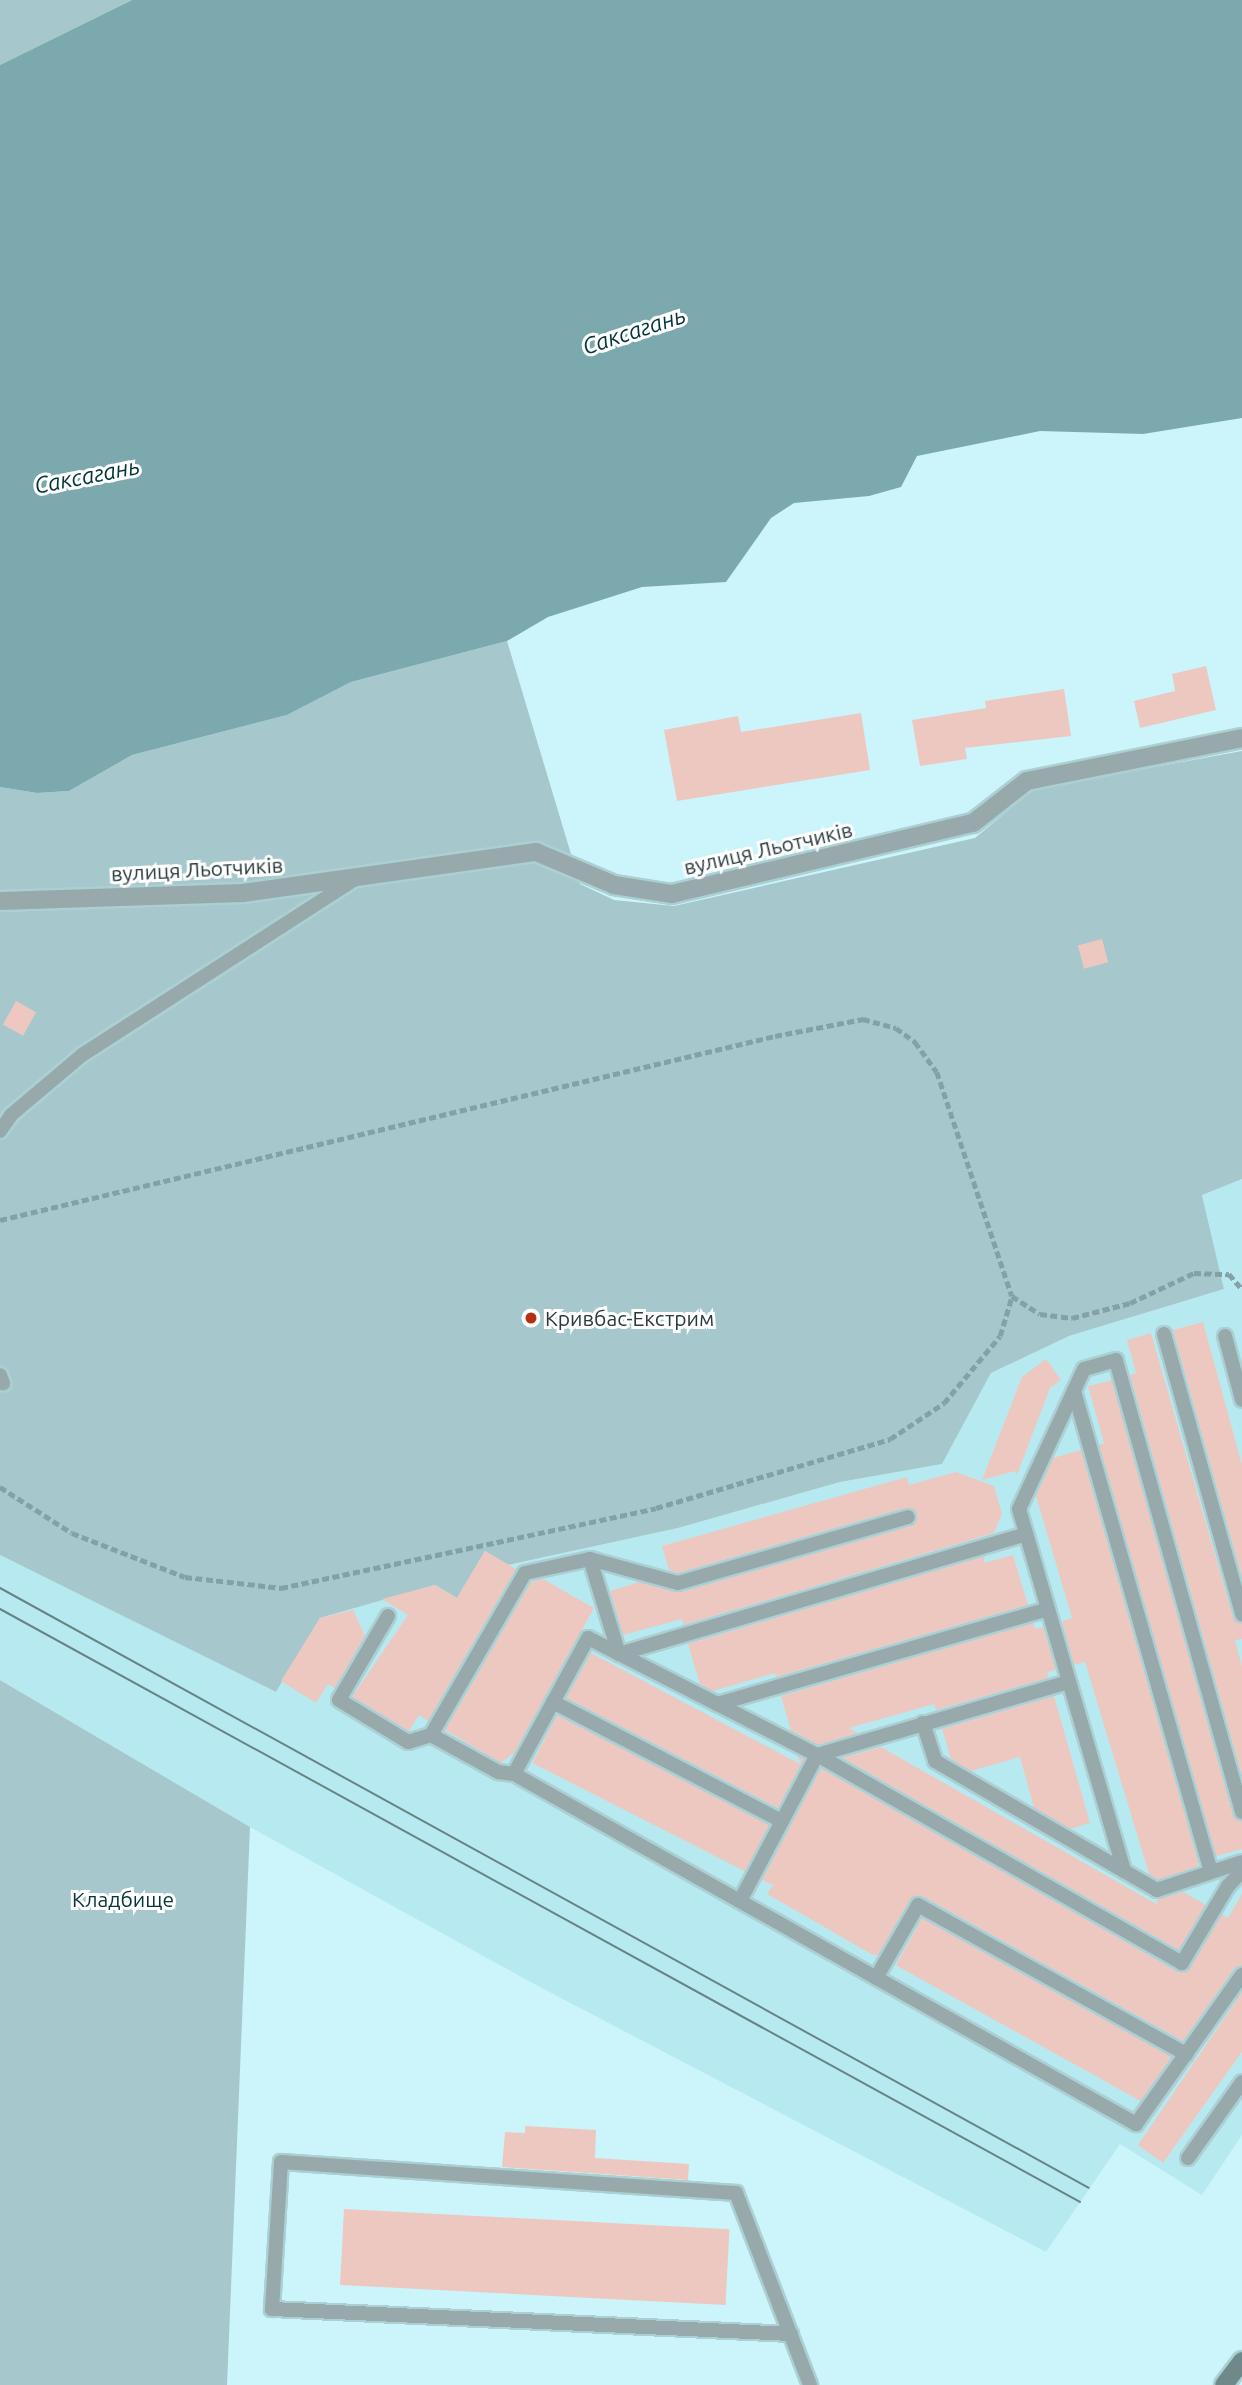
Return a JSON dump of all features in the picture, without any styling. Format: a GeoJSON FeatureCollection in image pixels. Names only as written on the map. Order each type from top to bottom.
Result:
{"type":"FeatureCollection","features":[{"type":"Feature","properties":{"kind":"main road"},"geometry":{"type":"LineString","coordinates":[[1224,2385],[1242,2361]]}},
{"type":"Feature","properties":{"kind":"street","name":"вулиця Льотчиків"},"geometry":{"type":"LineString","coordinates":[[0,901],[243,893],[536,852],[614,885],[672,894],[972,823],[1027,781],[1242,738]]}},
{"type":"Feature","properties":{"kind":"lane"},"geometry":{"type":"LineString","coordinates":[[0,1131],[11,1115],[82,1055],[358,877]]}},
{"type":"Feature","properties":{"kind":"lane"},"geometry":{"type":"LineString","coordinates":[[1164,1334],[1242,1614]]}},
{"type":"Feature","properties":{"kind":"lane"},"geometry":{"type":"LineString","coordinates":[[1225,1336],[1242,1400]]}},
{"type":"Feature","properties":{"kind":"lane"},"geometry":{"type":"LineString","coordinates":[[1124,1871],[1019,1509],[1084,1368],[1116,1360],[1242,1812]]}},
{"type":"Feature","properties":{"kind":"lane"},"geometry":{"type":"LineString","coordinates":[[1074,1391],[1211,1871]]}},
{"type":"Feature","properties":{"kind":"lane"},"geometry":{"type":"LineString","coordinates":[[388,1616],[339,1700],[408,1742],[431,1735],[525,1573],[590,1559],[678,1583],[908,1517]]}},
{"type":"Feature","properties":{"kind":"lane"},"geometry":{"type":"LineString","coordinates":[[619,1654],[1026,1534]]}},
{"type":"Feature","properties":{"kind":"lane"},"geometry":{"type":"LineString","coordinates":[[590,1559],[619,1654]]}},
{"type":"Feature","properties":{"kind":"lane"},"geometry":{"type":"LineString","coordinates":[[717,1704],[1048,1609]]}},
{"type":"Feature","properties":{"kind":"lane"},"geometry":{"type":"LineString","coordinates":[[514,1774],[588,1638],[817,1755],[1182,1963],[1228,1886],[1242,1871]]}},
{"type":"Feature","properties":{"kind":"lane"},"geometry":{"type":"LineString","coordinates":[[740,1901],[817,1755],[1069,1682]]}},
{"type":"Feature","properties":{"kind":"lane"},"geometry":{"type":"LineString","coordinates":[[553,1702],[782,1821]]}},
{"type":"Feature","properties":{"kind":"lane"},"geometry":{"type":"LineString","coordinates":[[923,1723],[935,1761],[1157,1890],[1242,1862]]}},
{"type":"Feature","properties":{"kind":"lane"},"geometry":{"type":"LineString","coordinates":[[431,1735],[498,1772],[514,1774],[1136,2124],[1242,1975]]}},
{"type":"Feature","properties":{"kind":"lane"},"geometry":{"type":"LineString","coordinates":[[876,1978],[918,1905],[1186,2054]]}},
{"type":"Feature","properties":{"kind":"lane"},"geometry":{"type":"LineString","coordinates":[[1188,2158],[1242,2081]]}},
{"type":"Feature","properties":{"kind":"lane"},"geometry":{"type":"LineString","coordinates":[[791,2334],[272,2309],[281,2162],[736,2193],[791,2334],[810,2385]]}},
{"type":"Feature","properties":{"kind":"path"},"geometry":{"type":"LineString","coordinates":[[0,1220],[762,1039],[863,1020],[896,1028],[915,1042],[937,1072],[1012,1296],[1000,1336],[944,1404],[890,1440],[656,1508],[281,1588],[185,1577],[72,1533],[0,1487]]}},
{"type":"Feature","properties":{"kind":"path"},"geometry":{"type":"LineString","coordinates":[[1012,1296],[1040,1314],[1072,1318],[1130,1303],[1194,1273],[1229,1274],[1242,1289]]}},
{"type":"Feature","properties":{"kind":"shaded area"},"geometry":{"type":"Polygon","coordinates":[[[1242,1179],[1242,2135],[1202,2195],[1120,2144],[1046,2252],[536,1985],[250,1827],[0,1680],[0,1555],[276,1692],[320,1618],[435,1585],[485,1551],[508,1565],[678,1528],[840,1482],[942,1464],[991,1373],[1069,1336],[1224,1289],[1202,1194],[1242,1179]]]}},
{"type":"Feature","properties":{"kind":"green space"},"geometry":{"type":"Polygon","coordinates":[[[0,0],[132,0],[0,65],[0,0]]]}},
{"type":"Feature","properties":{"kind":"green space"},"geometry":{"type":"Polygon","coordinates":[[[507,641],[580,884],[614,900],[674,906],[975,838],[1034,789],[1242,751],[1242,1179],[1202,1195],[1224,1289],[1069,1336],[991,1373],[942,1464],[840,1482],[678,1528],[508,1565],[485,1551],[457,1598],[435,1585],[320,1618],[276,1692],[0,1555],[0,787],[37,793],[69,791],[132,755],[287,715],[351,682],[507,641]]]}},
{"type":"Feature","properties":{"kind":"green space","name":"Кладбище"},"geometry":{"type":"Polygon","coordinates":[[[0,1680],[250,1827],[227,2385],[0,2385],[0,1680]]]}},
{"type":"Feature","properties":{"kind":"water","name":"Саксагань"},"geometry":{"type":"Polygon","coordinates":[[[132,0],[1242,0],[1242,418],[1143,434],[1040,431],[917,456],[901,487],[869,496],[794,503],[771,518],[726,582],[642,587],[548,617],[507,641],[351,682],[287,715],[132,755],[69,791],[37,793],[0,787],[0,65],[132,0]]]}},
{"type":"Feature","properties":{"kind":"building"},"geometry":{"type":"Polygon","coordinates":[[[1206,666],[1216,710],[1140,728],[1134,701],[1175,691],[1172,674],[1206,666]]]}},
{"type":"Feature","properties":{"kind":"building"},"geometry":{"type":"Polygon","coordinates":[[[1064,689],[1071,736],[965,748],[967,759],[920,766],[912,720],[986,708],[985,701],[1064,689]]]}},
{"type":"Feature","properties":{"kind":"building"},"geometry":{"type":"Polygon","coordinates":[[[861,713],[870,770],[677,801],[664,730],[738,716],[741,732],[861,713]]]}},
{"type":"Feature","properties":{"kind":"building"},"geometry":{"type":"Polygon","coordinates":[[[1102,939],[1108,962],[1084,969],[1078,945],[1102,939]]]}},
{"type":"Feature","properties":{"kind":"building"},"geometry":{"type":"Polygon","coordinates":[[[16,1001],[36,1012],[23,1036],[3,1025],[16,1001]]]}},
{"type":"Feature","properties":{"kind":"building"},"geometry":{"type":"Polygon","coordinates":[[[1203,1322],[1242,1465],[1242,1578],[1173,1330],[1203,1322]]]}},
{"type":"Feature","properties":{"kind":"building"},"geometry":{"type":"Polygon","coordinates":[[[1151,1333],[1233,1617],[1242,1623],[1242,1639],[1235,1640],[1242,1667],[1242,1776],[1130,1375],[1136,1373],[1127,1340],[1151,1333]]]}},
{"type":"Feature","properties":{"kind":"building"},"geometry":{"type":"Polygon","coordinates":[[[1046,1359],[1061,1380],[1050,1388],[1017,1475],[1015,1471],[982,1480],[1022,1377],[1046,1359]]]}},
{"type":"Feature","properties":{"kind":"building"},"geometry":{"type":"Polygon","coordinates":[[[1112,1380],[1233,1815],[1242,1821],[1242,1849],[1216,1856],[1099,1445],[1104,1443],[1088,1386],[1112,1380]]]}},
{"type":"Feature","properties":{"kind":"building"},"geometry":{"type":"Polygon","coordinates":[[[1081,1450],[1198,1861],[1198,1866],[1158,1880],[1149,1874],[1085,1662],[1074,1665],[1062,1621],[1072,1618],[1036,1496],[1053,1458],[1081,1450]]]}},
{"type":"Feature","properties":{"kind":"building"},"geometry":{"type":"Polygon","coordinates":[[[956,1472],[994,1486],[1002,1514],[994,1533],[683,1625],[682,1619],[623,1635],[610,1591],[639,1582],[681,1592],[911,1526],[917,1515],[905,1508],[678,1573],[669,1570],[662,1546],[907,1477],[909,1485],[956,1472]]]}},
{"type":"Feature","properties":{"kind":"building"},"geometry":{"type":"Polygon","coordinates":[[[485,1551],[516,1569],[428,1721],[419,1715],[409,1731],[352,1697],[408,1615],[382,1599],[435,1585],[457,1598],[485,1551]]]}},
{"type":"Feature","properties":{"kind":"building"},"geometry":{"type":"Polygon","coordinates":[[[1013,1555],[1028,1605],[776,1677],[775,1673],[713,1691],[700,1684],[688,1644],[985,1556],[983,1563],[1013,1555]]]}},
{"type":"Feature","properties":{"kind":"building"},"geometry":{"type":"Polygon","coordinates":[[[543,1579],[594,1608],[514,1753],[501,1763],[445,1730],[531,1582],[543,1579]]]}},
{"type":"Feature","properties":{"kind":"building"},"geometry":{"type":"Polygon","coordinates":[[[353,1610],[365,1636],[335,1688],[328,1684],[316,1703],[281,1681],[320,1618],[353,1610]]]}},
{"type":"Feature","properties":{"kind":"building"},"geometry":{"type":"Polygon","coordinates":[[[1033,1623],[1035,1629],[1043,1627],[1056,1670],[1047,1672],[1049,1678],[936,1710],[934,1704],[849,1728],[858,1733],[818,1745],[791,1731],[781,1696],[1033,1623]]]}},
{"type":"Feature","properties":{"kind":"building"},"geometry":{"type":"Polygon","coordinates":[[[591,1653],[800,1764],[798,1756],[804,1759],[778,1808],[566,1698],[591,1653]]]}},
{"type":"Feature","properties":{"kind":"building"},"geometry":{"type":"Polygon","coordinates":[[[1054,1696],[1090,1823],[1070,1829],[1034,1808],[1020,1757],[971,1771],[951,1759],[942,1729],[1054,1696]]]}},
{"type":"Feature","properties":{"kind":"building"},"geometry":{"type":"Polygon","coordinates":[[[557,1715],[770,1824],[745,1872],[532,1763],[557,1715]]]}},
{"type":"Feature","properties":{"kind":"building"},"geometry":{"type":"Polygon","coordinates":[[[881,1747],[1158,1905],[1156,1900],[1183,1892],[1206,1905],[1179,1950],[842,1758],[881,1747]]]}},
{"type":"Feature","properties":{"kind":"building"},"geometry":{"type":"Polygon","coordinates":[[[821,1768],[1178,1972],[1190,1968],[1222,1914],[1228,1918],[1242,1894],[1242,1965],[1234,1969],[1183,2041],[922,1896],[910,1900],[878,1955],[873,1955],[767,1894],[773,1885],[762,1880],[821,1768]]]}},
{"type":"Feature","properties":{"kind":"building"},"geometry":{"type":"Polygon","coordinates":[[[922,1918],[1172,2057],[1146,2104],[896,1965],[922,1918]]]}},
{"type":"Feature","properties":{"kind":"building"},"geometry":{"type":"Polygon","coordinates":[[[1242,1992],[1242,2052],[1163,2163],[1138,2145],[1242,1992]]]}},
{"type":"Feature","properties":{"kind":"building"},"geometry":{"type":"Polygon","coordinates":[[[525,2126],[596,2130],[595,2158],[689,2164],[688,2180],[502,2167],[505,2132],[525,2133],[525,2126]]]}},
{"type":"Feature","properties":{"kind":"building"},"geometry":{"type":"Polygon","coordinates":[[[344,2209],[729,2229],[725,2305],[340,2285],[344,2209]]]}},
{"type":"Feature","properties":{"kind":"tram line"},"geometry":{"type":"LineString","coordinates":[[0,1588],[1089,2188]]}},
{"type":"Feature","properties":{"kind":"tram line"},"geometry":{"type":"LineString","coordinates":[[0,1609],[1080,2202]]}},
{"type":"Feature","properties":{"kind":"place","name":"Кривбас-Екстрим"},"geometry":{"type":"Point","coordinates":[531,1318]}}]}
